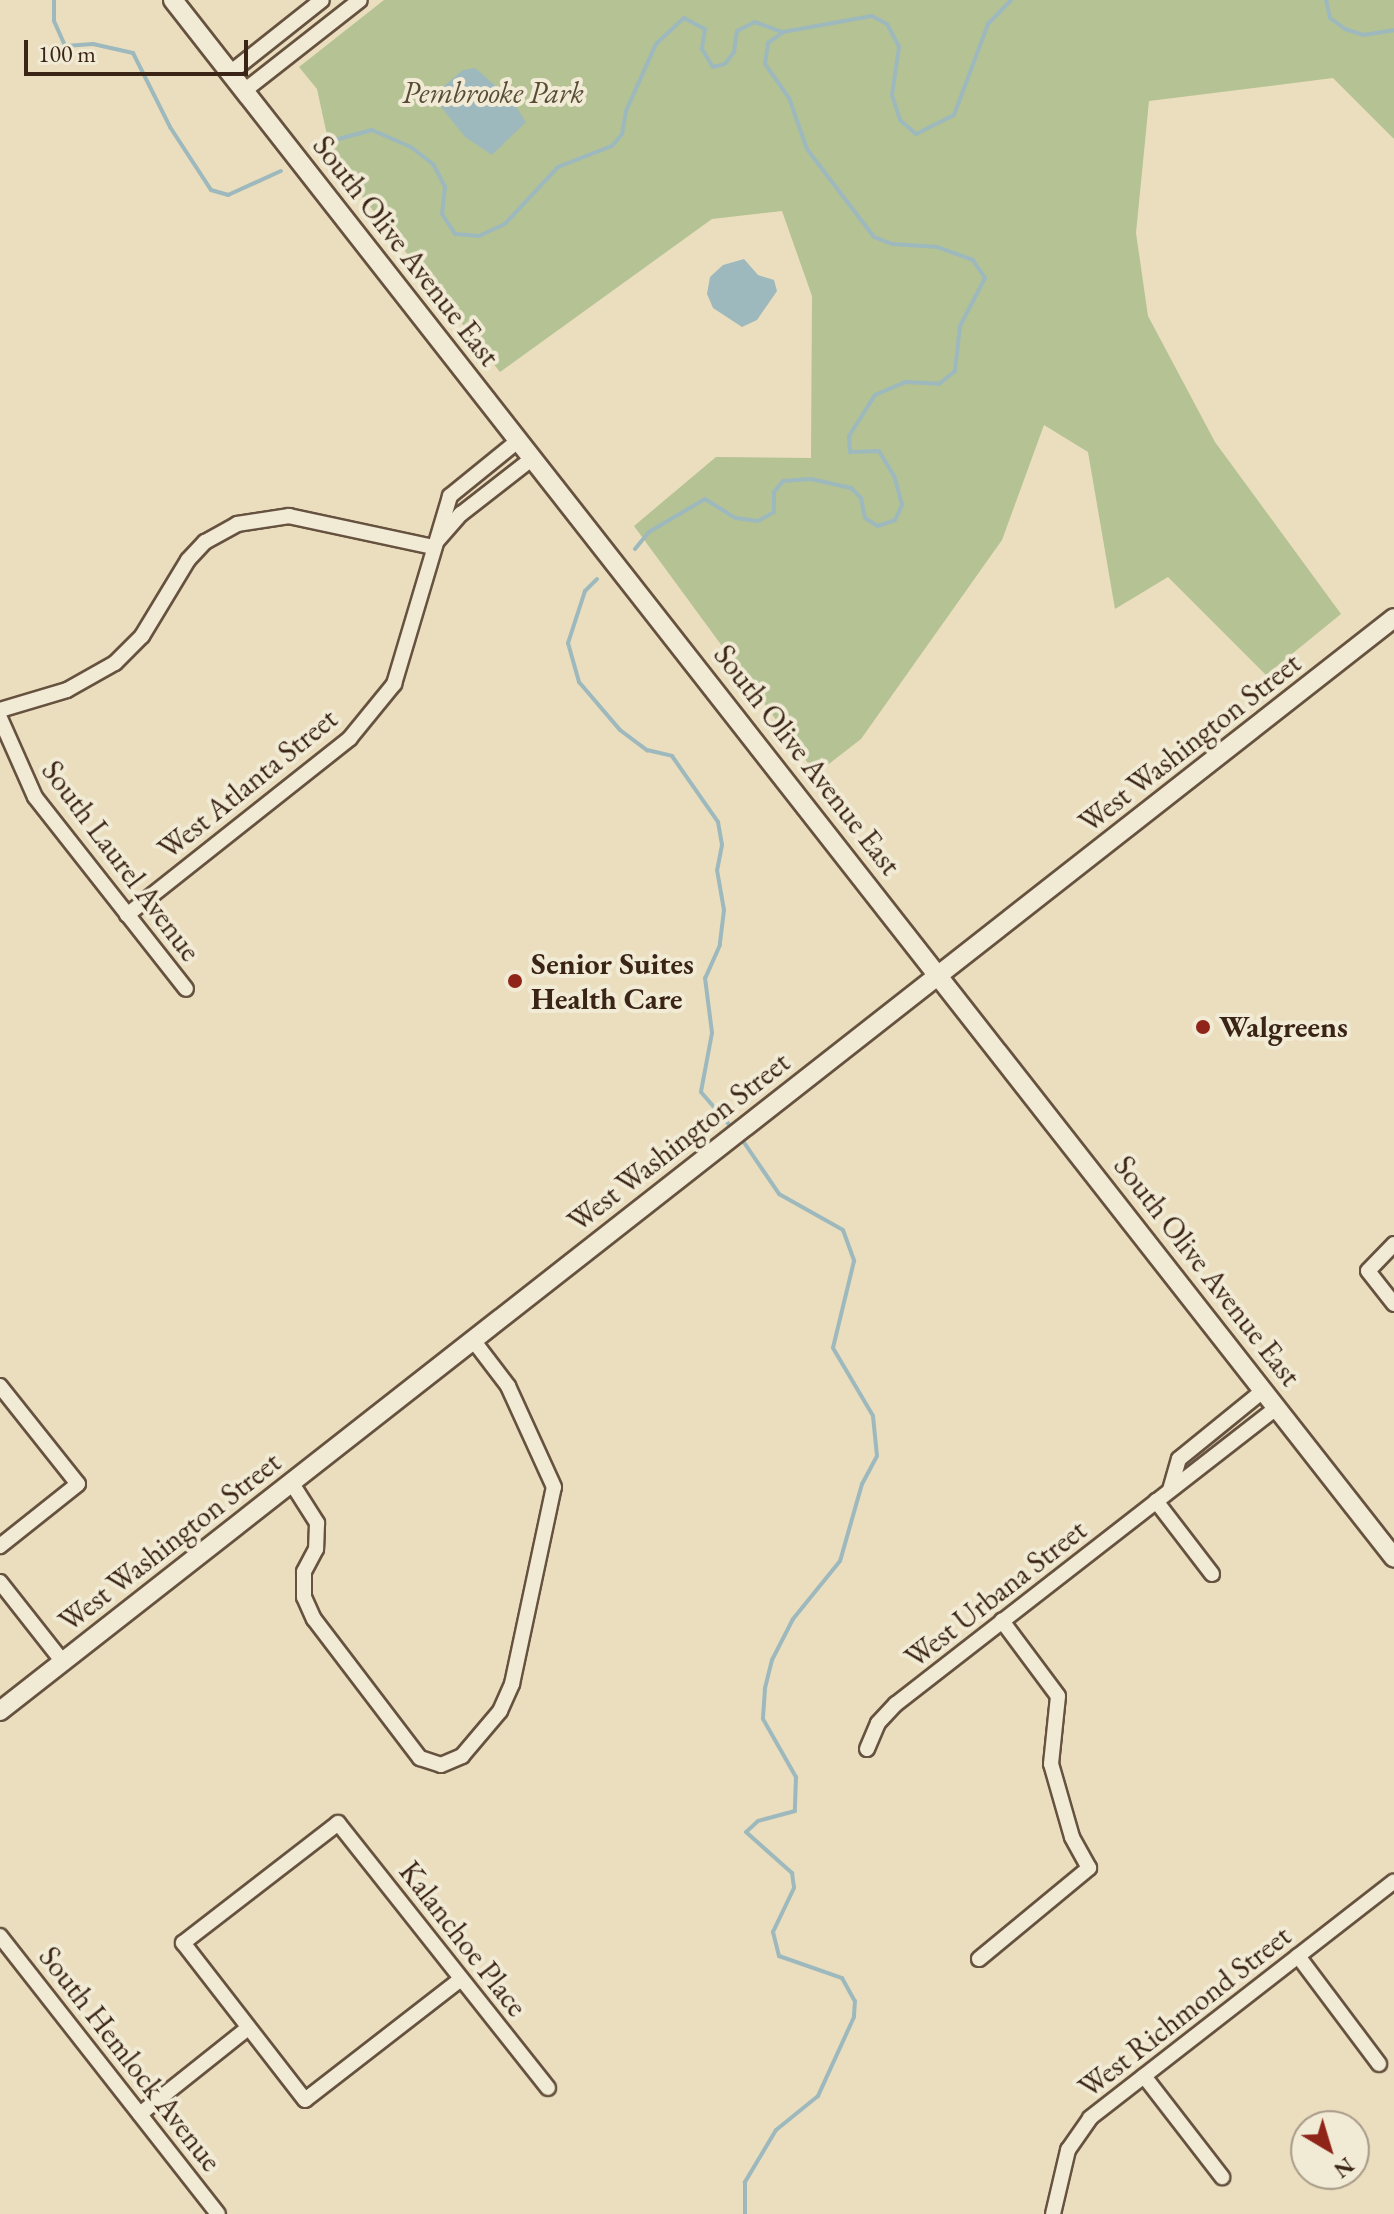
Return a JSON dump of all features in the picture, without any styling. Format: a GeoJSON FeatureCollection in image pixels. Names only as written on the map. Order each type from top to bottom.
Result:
{"type":"FeatureCollection","features":[{"type":"Feature","properties":{"kind":"street","name":"South Olive Avenue East"},"geometry":{"type":"LineString","coordinates":[[173,0],[1394,1558]]}},
{"type":"Feature","properties":{"kind":"street"},"geometry":{"type":"LineString","coordinates":[[230,73],[322,0]]}},
{"type":"Feature","properties":{"kind":"street"},"geometry":{"type":"LineString","coordinates":[[244,91],[360,0]]}},
{"type":"Feature","properties":{"kind":"street","name":"West Atlanta Street"},"geometry":{"type":"LineString","coordinates":[[127,915],[350,738],[394,684],[450,496],[519,440]]}},
{"type":"Feature","properties":{"kind":"street"},"geometry":{"type":"LineString","coordinates":[[0,710],[67,690],[115,663],[142,636],[188,560],[205,542],[237,524],[289,516],[433,547],[461,514],[533,458]]}},
{"type":"Feature","properties":{"kind":"street","name":"West Washington Street"},"geometry":{"type":"LineString","coordinates":[[0,1711],[1394,618]]}},
{"type":"Feature","properties":{"kind":"street","name":"South Laurel Avenue"},"geometry":{"type":"LineString","coordinates":[[0,718],[35,797],[186,989]]}},
{"type":"Feature","properties":{"kind":"street"},"geometry":{"type":"LineString","coordinates":[[1394,1244],[1368,1271],[1394,1304]]}},
{"type":"Feature","properties":{"kind":"street"},"geometry":{"type":"LineString","coordinates":[[291,1482],[317,1523],[316,1549],[304,1572],[304,1597],[314,1619],[420,1758],[441,1765],[462,1756],[500,1711],[512,1684],[554,1487],[508,1386],[473,1340]]}},
{"type":"Feature","properties":{"kind":"street"},"geometry":{"type":"LineString","coordinates":[[0,1386],[78,1484],[0,1546]]}},
{"type":"Feature","properties":{"kind":"street"},"geometry":{"type":"LineString","coordinates":[[1170,1491],[1179,1459],[1264,1390]]}},
{"type":"Feature","properties":{"kind":"street","name":"West Urbana Street"},"geometry":{"type":"LineString","coordinates":[[867,1749],[878,1723],[896,1704],[1277,1407]]}},
{"type":"Feature","properties":{"kind":"street"},"geometry":{"type":"LineString","coordinates":[[1156,1501],[1212,1574]]}},
{"type":"Feature","properties":{"kind":"street"},"geometry":{"type":"LineString","coordinates":[[0,1582],[63,1662]]}},
{"type":"Feature","properties":{"kind":"street"},"geometry":{"type":"LineString","coordinates":[[979,1959],[1089,1868],[1072,1837],[1051,1764],[1058,1696],[1002,1621]]}},
{"type":"Feature","properties":{"kind":"street","name":"Kalanchoe Place"},"geometry":{"type":"LineString","coordinates":[[248,2028],[183,1943],[338,1823],[548,2088]]}},
{"type":"Feature","properties":{"kind":"street","name":"West Richmond Street"},"geometry":{"type":"LineString","coordinates":[[1053,2214],[1068,2150],[1090,2118],[1394,1881]]}},
{"type":"Feature","properties":{"kind":"street","name":"South Hemlock Avenue"},"geometry":{"type":"LineString","coordinates":[[0,1936],[218,2214]]}},
{"type":"Feature","properties":{"kind":"street"},"geometry":{"type":"LineString","coordinates":[[1298,1956],[1379,2064]]}},
{"type":"Feature","properties":{"kind":"street"},"geometry":{"type":"LineString","coordinates":[[140,2114],[248,2028],[305,2100],[461,1979]]}},
{"type":"Feature","properties":{"kind":"street"},"geometry":{"type":"LineString","coordinates":[[1144,2076],[1222,2177]]}},
{"type":"Feature","properties":{"kind":"green space","name":"Pembrooke Park"},"geometry":{"type":"Polygon","coordinates":[[[384,0],[1394,0],[1394,139],[1333,78],[1149,101],[1136,233],[1148,316],[1215,442],[1341,614],[1266,675],[1168,577],[1115,609],[1088,452],[1044,425],[1002,540],[861,739],[816,774],[634,526],[716,457],[811,458],[812,296],[782,211],[712,219],[500,372],[332,158],[317,89],[299,67],[384,0]]]}},
{"type":"Feature","properties":{"kind":"water"},"geometry":{"type":"Polygon","coordinates":[[[475,68],[511,99],[526,122],[492,155],[465,137],[437,102],[444,86],[463,70],[475,68]]]}},
{"type":"Feature","properties":{"kind":"water"},"geometry":{"type":"Polygon","coordinates":[[[744,259],[758,275],[774,280],[777,291],[757,320],[742,327],[713,308],[707,294],[710,277],[723,265],[744,259]]]}},
{"type":"Feature","properties":{"kind":"waterway"},"geometry":{"type":"LineString","coordinates":[[54,0],[54,21],[65,46],[93,44],[133,53],[170,127],[211,190],[228,195],[281,171]]}},
{"type":"Feature","properties":{"kind":"waterway"},"geometry":{"type":"LineString","coordinates":[[635,549],[649,532],[705,499],[736,518],[758,521],[774,512],[774,492],[783,481],[811,479],[851,488],[861,498],[865,518],[878,526],[895,520],[902,505],[894,476],[879,451],[850,452],[849,436],[875,395],[906,382],[939,384],[955,371],[960,326],[985,278],[973,260],[938,247],[892,244],[874,237],[807,149],[789,98],[765,64],[768,43],[783,32],[872,16],[887,24],[899,47],[892,95],[900,120],[916,134],[954,115],[988,24],[1011,0]]}},
{"type":"Feature","properties":{"kind":"waterway"},"geometry":{"type":"LineString","coordinates":[[1326,0],[1330,18],[1345,29],[1363,35],[1394,30]]}},
{"type":"Feature","properties":{"kind":"waterway"},"geometry":{"type":"LineString","coordinates":[[316,145],[372,130],[411,147],[433,164],[445,187],[442,214],[455,234],[479,236],[505,224],[558,167],[612,146],[622,134],[626,111],[656,44],[684,18],[705,29],[702,49],[713,67],[725,64],[734,52],[737,31],[755,22],[783,32]]}},
{"type":"Feature","properties":{"kind":"waterway"},"geometry":{"type":"LineString","coordinates":[[597,579],[585,591],[568,643],[579,682],[620,730],[647,750],[672,756],[718,822],[722,845],[717,870],[724,910],[720,945],[705,978],[712,1033],[701,1092],[732,1128]]}},
{"type":"Feature","properties":{"kind":"waterway"},"geometry":{"type":"LineString","coordinates":[[741,1138],[779,1194],[843,1230],[854,1261],[833,1348],[873,1416],[877,1456],[862,1484],[840,1561],[793,1619],[772,1660],[765,1689],[763,1719],[796,1777],[795,1811],[758,1821],[746,1832],[792,1873],[794,1888],[773,1932],[779,1956],[842,1978],[855,2001],[854,2017],[818,2096],[776,2130],[745,2182],[745,2214]]}},
{"type":"Feature","properties":{"kind":"place","name":"Senior Suites Health Care"},"geometry":{"type":"Point","coordinates":[515,981]}},
{"type":"Feature","properties":{"kind":"place","name":"Walgreens"},"geometry":{"type":"Point","coordinates":[1203,1027]}}]}
